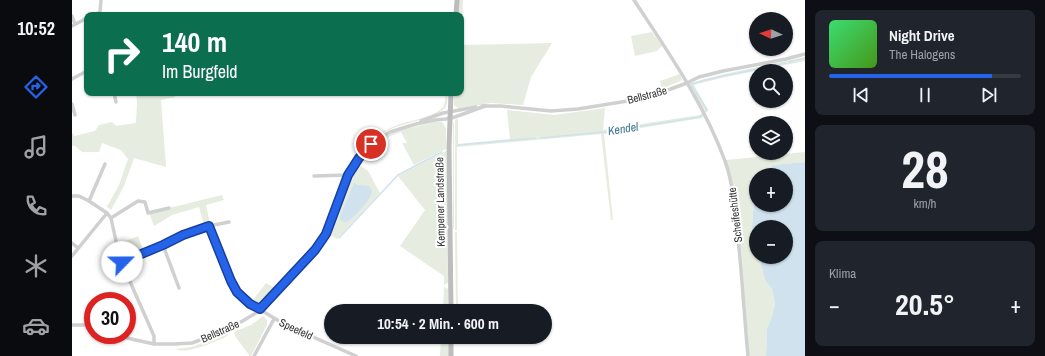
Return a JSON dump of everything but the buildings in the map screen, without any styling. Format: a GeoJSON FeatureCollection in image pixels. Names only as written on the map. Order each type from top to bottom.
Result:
{"type":"FeatureCollection","features":[{"type":"Feature","properties":{"kind":"street"},"geometry":{"type":"LineString","coordinates":[[101,0],[102,12]]}},
{"type":"Feature","properties":{"kind":"street"},"geometry":{"type":"LineString","coordinates":[[456,12],[457,0]]}},
{"type":"Feature","properties":{"kind":"street","name":"Scheifeshütte"},"geometry":{"type":"LineString","coordinates":[[634,0],[683,76],[707,117],[726,161],[732,186],[748,356]]}},
{"type":"Feature","properties":{"kind":"street"},"geometry":{"type":"LineString","coordinates":[[72,16],[73,25],[84,20]]}},
{"type":"Feature","properties":{"kind":"street","name":"Bellstraße"},"geometry":{"type":"LineString","coordinates":[[136,340],[154,344],[192,343],[229,329],[256,314],[315,250],[326,234],[348,175],[359,158],[371,144],[390,132],[416,124],[443,112],[484,106],[557,111],[646,98],[699,77],[805,54]]}},
{"type":"Feature","properties":{"kind":"street"},"geometry":{"type":"LineString","coordinates":[[72,78],[84,72]]}},
{"type":"Feature","properties":{"kind":"street"},"geometry":{"type":"LineString","coordinates":[[115,96],[116,102]]}},
{"type":"Feature","properties":{"kind":"street","name":"Kempener Landstraße"},"geometry":{"type":"LineString","coordinates":[[451,96],[451,304]]}},
{"type":"Feature","properties":{"kind":"street"},"geometry":{"type":"LineString","coordinates":[[72,104],[74,115]]}},
{"type":"Feature","properties":{"kind":"street","name":"Bellstraße"},"geometry":{"type":"LineString","coordinates":[[416,124],[450,118],[484,106]]}},
{"type":"Feature","properties":{"kind":"street"},"geometry":{"type":"LineString","coordinates":[[89,201],[105,164]]}},
{"type":"Feature","properties":{"kind":"street"},"geometry":{"type":"LineString","coordinates":[[314,176],[348,175]]}},
{"type":"Feature","properties":{"kind":"street"},"geometry":{"type":"LineString","coordinates":[[72,196],[79,196],[89,201],[107,212],[111,218],[122,262],[154,336],[154,344]]}},
{"type":"Feature","properties":{"kind":"street"},"geometry":{"type":"LineString","coordinates":[[111,218],[138,201],[145,202],[148,213],[169,208]]}},
{"type":"Feature","properties":{"kind":"street"},"geometry":{"type":"LineString","coordinates":[[72,256],[107,212]]}},
{"type":"Feature","properties":{"kind":"street"},"geometry":{"type":"LineString","coordinates":[[122,262],[183,235],[209,226],[229,222]]}},
{"type":"Feature","properties":{"kind":"street","name":"Speefeld"},"geometry":{"type":"LineString","coordinates":[[209,226],[231,281],[237,292],[274,318],[356,356]]}},
{"type":"Feature","properties":{"kind":"street"},"geometry":{"type":"LineString","coordinates":[[72,243],[78,248]]}},
{"type":"Feature","properties":{"kind":"street"},"geometry":{"type":"LineString","coordinates":[[163,245],[178,288]]}},
{"type":"Feature","properties":{"kind":"street"},"geometry":{"type":"LineString","coordinates":[[254,356],[274,318]]}},
{"type":"Feature","properties":{"kind":"street"},"geometry":{"type":"LineString","coordinates":[[72,325],[84,325]]}},
{"type":"Feature","properties":{"kind":"street"},"geometry":{"type":"LineString","coordinates":[[451,344],[451,356]]}},
{"type":"Feature","properties":{"kind":"shaded area"},"geometry":{"type":"Polygon","coordinates":[[[459,0],[463,0],[462,12],[458,12],[459,0]]]}},
{"type":"Feature","properties":{"kind":"shaded area"},"geometry":{"type":"Polygon","coordinates":[[[652,32],[662,46],[657,51],[635,56],[631,36],[652,32]]]}},
{"type":"Feature","properties":{"kind":"shaded area"},"geometry":{"type":"Polygon","coordinates":[[[552,43],[531,77],[523,105],[491,103],[458,108],[454,105],[454,96],[464,96],[464,45],[552,43]]]}},
{"type":"Feature","properties":{"kind":"shaded area"},"geometry":{"type":"Polygon","coordinates":[[[805,57],[805,61],[790,64],[772,64],[805,57]]]}},
{"type":"Feature","properties":{"kind":"shaded area"},"geometry":{"type":"Polygon","coordinates":[[[749,69],[749,72],[694,85],[708,110],[706,113],[690,86],[691,83],[749,69]]]}},
{"type":"Feature","properties":{"kind":"shaded area"},"geometry":{"type":"Polygon","coordinates":[[[680,74],[682,80],[662,89],[660,81],[680,74]]]}},
{"type":"Feature","properties":{"kind":"shaded area"},"geometry":{"type":"Polygon","coordinates":[[[136,96],[175,96],[161,100],[166,167],[134,158],[124,186],[111,210],[106,206],[119,185],[128,159],[121,150],[102,143],[99,152],[82,152],[75,146],[72,146],[72,134],[73,133],[74,136],[95,131],[99,125],[112,122],[116,126],[136,123],[136,96]]]}},
{"type":"Feature","properties":{"kind":"shaded area"},"geometry":{"type":"Polygon","coordinates":[[[446,96],[448,96],[445,108],[438,113],[426,118],[390,129],[367,144],[355,158],[345,174],[354,157],[362,147],[372,139],[391,127],[429,116],[439,111],[444,105],[446,96]]]}},
{"type":"Feature","properties":{"kind":"shaded area"},"geometry":{"type":"Polygon","coordinates":[[[605,108],[603,130],[700,115],[703,112],[704,115],[702,118],[604,134],[613,220],[611,220],[601,134],[457,147],[457,230],[455,230],[455,120],[458,119],[458,144],[510,139],[507,110],[554,115],[605,108]]]}},
{"type":"Feature","properties":{"kind":"shaded area"},"geometry":{"type":"Polygon","coordinates":[[[434,122],[442,122],[446,128],[446,149],[414,165],[402,143],[407,143],[401,132],[388,137],[367,153],[358,164],[368,171],[380,193],[337,239],[329,234],[350,177],[357,163],[367,150],[378,141],[394,132],[434,122]]]}},
{"type":"Feature","properties":{"kind":"shaded area"},"geometry":{"type":"Polygon","coordinates":[[[454,122],[454,229],[453,124],[454,122]]]}},
{"type":"Feature","properties":{"kind":"shaded area"},"geometry":{"type":"Polygon","coordinates":[[[446,151],[448,283],[444,285],[444,276],[400,246],[425,210],[398,176],[446,151]]]}},
{"type":"Feature","properties":{"kind":"shaded area"},"geometry":{"type":"Polygon","coordinates":[[[805,152],[805,162],[773,165],[771,168],[749,168],[749,212],[753,212],[752,220],[749,220],[749,264],[761,264],[765,280],[772,289],[775,304],[767,329],[766,356],[749,356],[742,257],[733,185],[726,160],[749,158],[749,160],[793,160],[793,153],[805,152]]]}},
{"type":"Feature","properties":{"kind":"shaded area"},"geometry":{"type":"Polygon","coordinates":[[[222,195],[224,200],[206,205],[210,224],[204,225],[199,207],[172,215],[154,226],[149,213],[222,195]]]}},
{"type":"Feature","properties":{"kind":"shaded area"},"geometry":{"type":"Polygon","coordinates":[[[455,232],[457,232],[458,304],[456,304],[455,232]]]}},
{"type":"Feature","properties":{"kind":"shaded area"},"geometry":{"type":"Polygon","coordinates":[[[138,236],[144,252],[126,259],[121,243],[138,236]]]}},
{"type":"Feature","properties":{"kind":"shaded area"},"geometry":{"type":"Polygon","coordinates":[[[266,283],[275,288],[261,303],[254,303],[252,301],[266,283]]]}},
{"type":"Feature","properties":{"kind":"shaded area"},"geometry":{"type":"Polygon","coordinates":[[[444,287],[448,289],[448,304],[443,304],[444,287]]]}},
{"type":"Feature","properties":{"kind":"shaded area"},"geometry":{"type":"Polygon","coordinates":[[[263,316],[267,320],[267,325],[251,356],[249,356],[235,336],[234,332],[251,325],[263,316]]]}},
{"type":"Feature","properties":{"kind":"shaded area"},"geometry":{"type":"Polygon","coordinates":[[[228,334],[224,338],[200,347],[187,350],[176,349],[191,347],[228,334]]]}},
{"type":"Feature","properties":{"kind":"shaded area"},"geometry":{"type":"Polygon","coordinates":[[[441,344],[449,344],[449,356],[440,356],[441,344]]]}},
{"type":"Feature","properties":{"kind":"water"},"geometry":{"type":"Polygon","coordinates":[[[805,162],[805,356],[766,356],[767,329],[775,304],[772,289],[765,280],[761,264],[793,264],[793,220],[752,220],[753,212],[793,212],[793,168],[771,168],[773,165],[805,162]]]}},
{"type":"Feature","properties":{"kind":"water"},"geometry":{"type":"Polygon","coordinates":[[[354,183],[369,186],[372,191],[371,195],[361,209],[350,219],[344,222],[340,219],[340,216],[354,183]]]}},
{"type":"Feature","properties":{"kind":"waterway","name":"Kendel"},"geometry":{"type":"LineString","coordinates":[[789,62],[805,58]]}},
{"type":"Feature","properties":{"kind":"waterway","name":"Kendel"},"geometry":{"type":"LineString","coordinates":[[706,111],[707,110],[691,84],[786,63]]}},
{"type":"Feature","properties":{"kind":"waterway","name":"Kendel"},"geometry":{"type":"LineString","coordinates":[[541,138],[604,132],[700,117],[703,114]]}},
{"type":"Feature","properties":{"kind":"waterway","name":"Kendel"},"geometry":{"type":"LineString","coordinates":[[458,145],[535,138]]}},
{"type":"Feature","properties":{"kind":"waterway","name":"Kendel"},"geometry":{"type":"LineString","coordinates":[[339,238],[398,175],[442,152]]}},
{"type":"Feature","properties":{"kind":"route"},"geometry":{"type":"LineString","coordinates":[[122,262],[183,235],[209,226],[231,281],[237,292],[250,304],[260,309],[315,250],[326,234],[348,175],[359,158],[371,144]]}}]}
